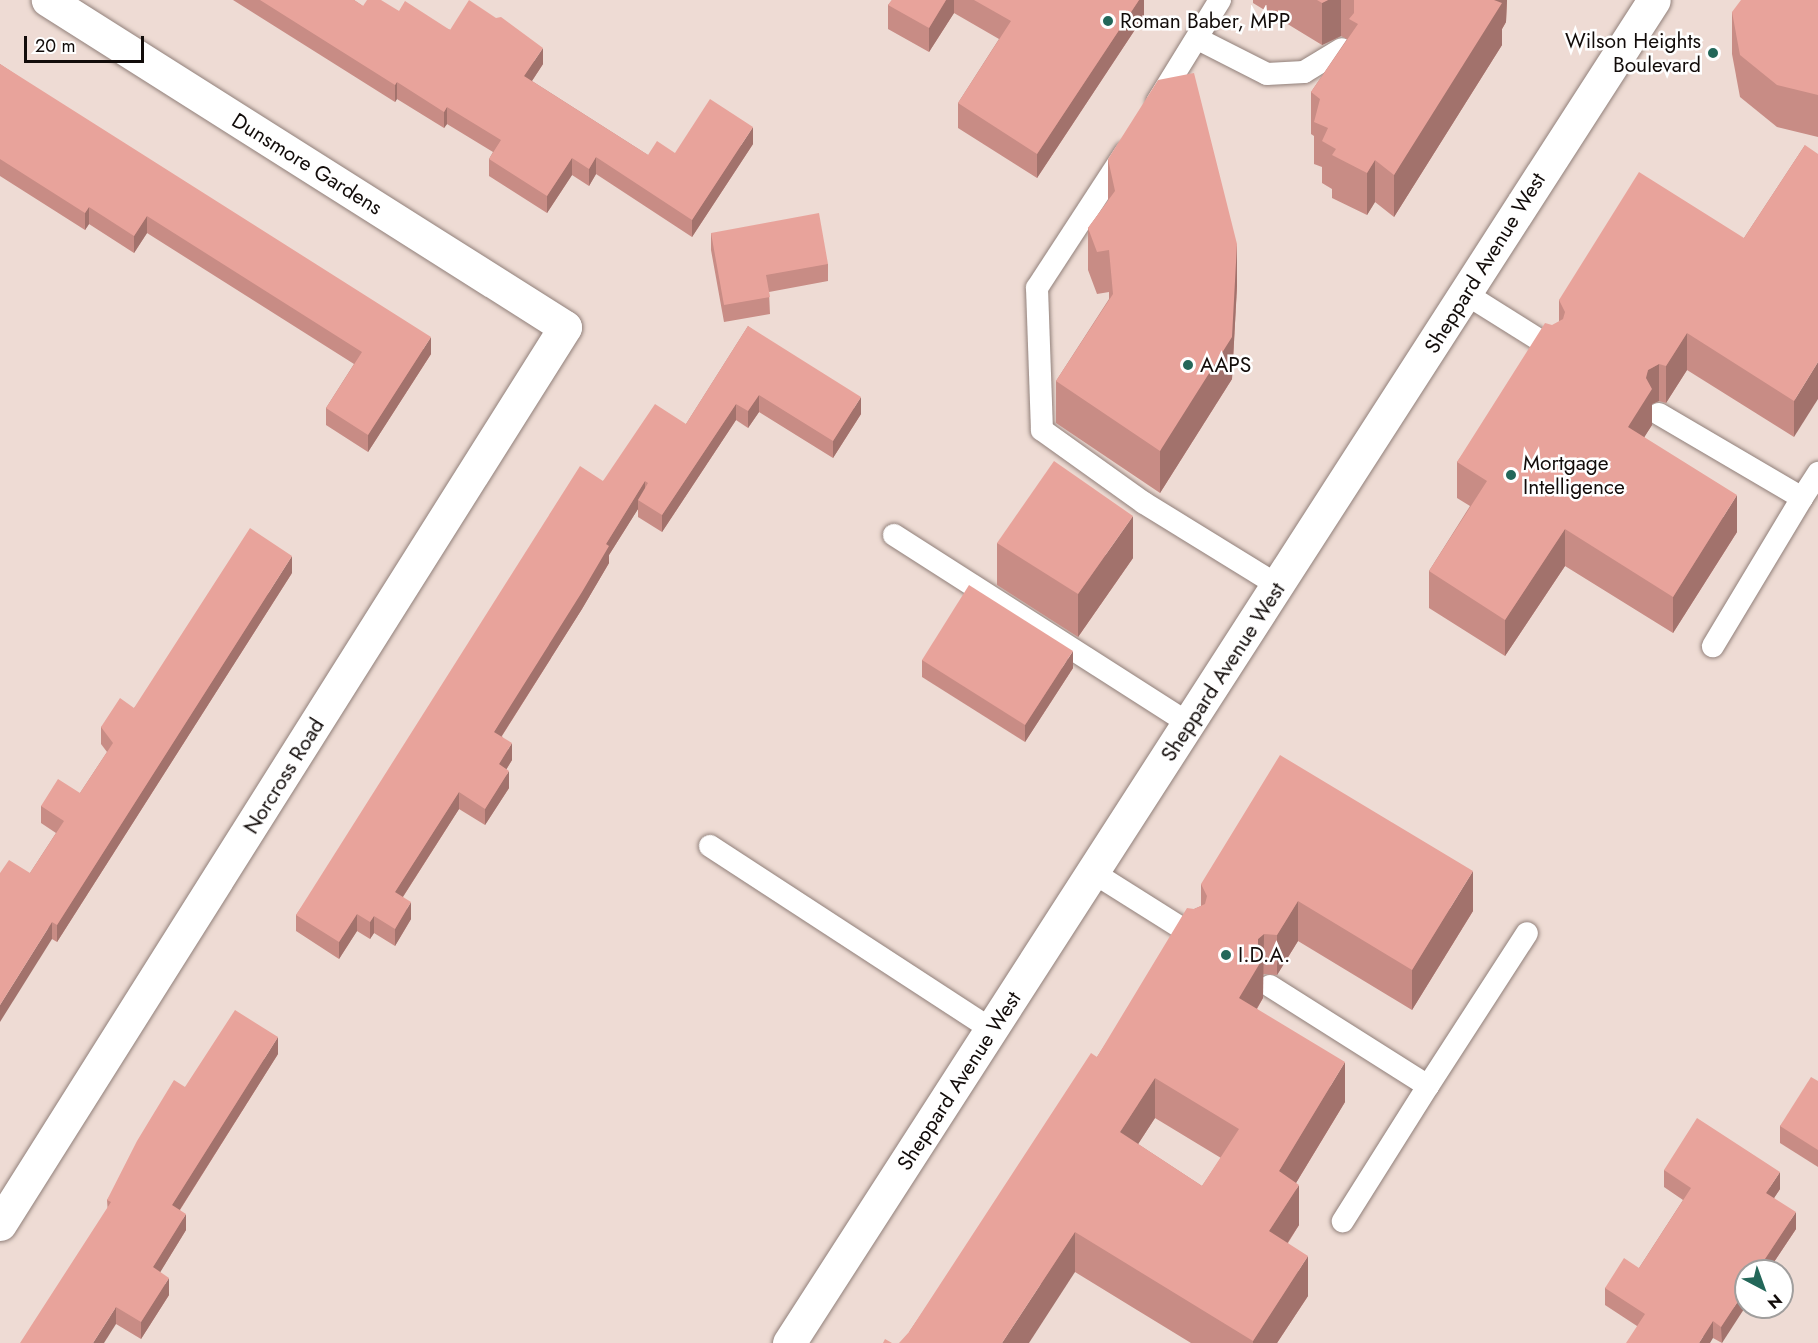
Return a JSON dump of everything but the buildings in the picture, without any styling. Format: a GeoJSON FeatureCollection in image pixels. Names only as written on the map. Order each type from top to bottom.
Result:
{"type":"FeatureCollection","features":[{"type":"Feature","properties":{"kind":"street","name":"Dunsmore Gardens"},"geometry":{"type":"LineString","coordinates":[[48,0],[565,327]]}},
{"type":"Feature","properties":{"kind":"street","name":"Sheppard Avenue West"},"geometry":{"type":"LineString","coordinates":[[789,1343],[1279,586],[1654,0]]}},
{"type":"Feature","properties":{"kind":"street","name":"Norcross Road"},"geometry":{"type":"LineString","coordinates":[[0,1224],[565,327]]}},
{"type":"Feature","properties":{"kind":"lane"},"geometry":{"type":"LineString","coordinates":[[1220,0],[1198,39],[1037,288],[1042,430],[1144,502],[1279,586]]}},
{"type":"Feature","properties":{"kind":"lane"},"geometry":{"type":"LineString","coordinates":[[1198,39],[1268,74],[1304,72],[1342,49]]}},
{"type":"Feature","properties":{"kind":"lane"},"geometry":{"type":"LineString","coordinates":[[1466,294],[1552,348]]}},
{"type":"Feature","properties":{"kind":"lane"},"geometry":{"type":"LineString","coordinates":[[1659,414],[1802,498]]}},
{"type":"Feature","properties":{"kind":"lane"},"geometry":{"type":"LineString","coordinates":[[1713,646],[1818,473]]}},
{"type":"Feature","properties":{"kind":"lane"},"geometry":{"type":"LineString","coordinates":[[894,535],[1190,723]]}},
{"type":"Feature","properties":{"kind":"lane"},"geometry":{"type":"LineString","coordinates":[[710,846],[992,1030]]}},
{"type":"Feature","properties":{"kind":"lane"},"geometry":{"type":"LineString","coordinates":[[1094,873],[1194,936]]}},
{"type":"Feature","properties":{"kind":"lane"},"geometry":{"type":"LineString","coordinates":[[1343,1221],[1527,933]]}},
{"type":"Feature","properties":{"kind":"lane"},"geometry":{"type":"LineString","coordinates":[[1270,986],[1428,1086]]}},
{"type":"Feature","properties":{"kind":"place","name":"Roman Baber, MPP"},"geometry":{"type":"Point","coordinates":[1108,21]}},
{"type":"Feature","properties":{"kind":"place","name":"Wilson Heights Boulevard"},"geometry":{"type":"Point","coordinates":[1713,53]}},
{"type":"Feature","properties":{"kind":"place","name":"AAPS"},"geometry":{"type":"Point","coordinates":[1188,365]}},
{"type":"Feature","properties":{"kind":"place","name":"Mortgage Intelligence"},"geometry":{"type":"Point","coordinates":[1511,475]}},
{"type":"Feature","properties":{"kind":"place","name":"I.D.A."},"geometry":{"type":"Point","coordinates":[1226,955]}}]}
